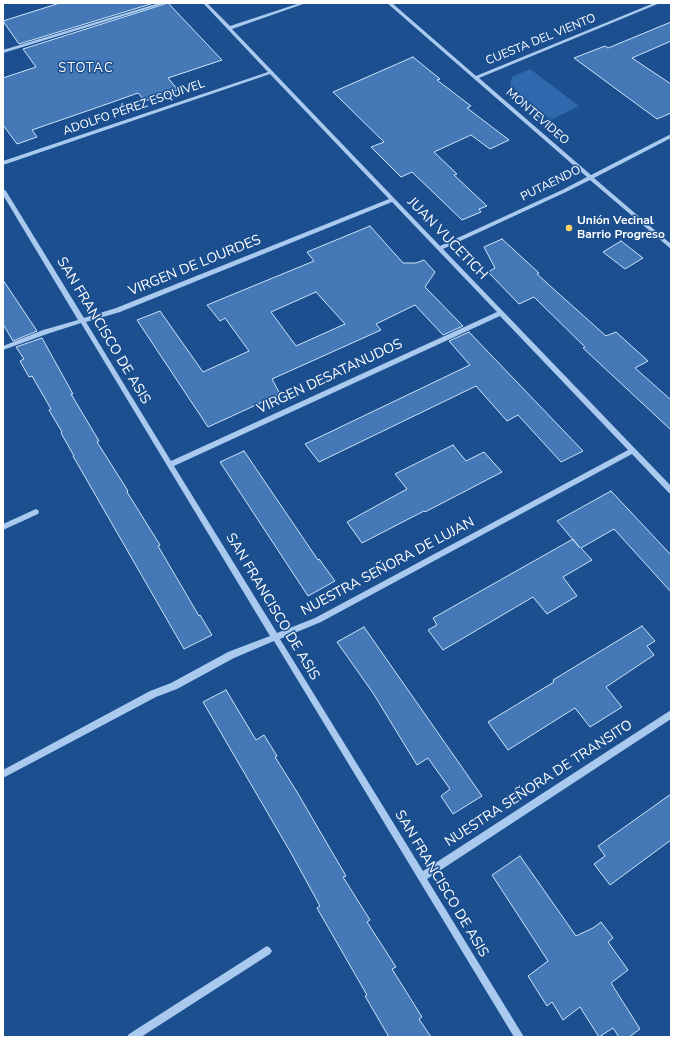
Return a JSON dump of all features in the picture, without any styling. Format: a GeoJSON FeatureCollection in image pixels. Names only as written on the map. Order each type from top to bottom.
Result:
{"type":"FeatureCollection","features":[{"type":"Feature","properties":{"kind":"street"},"geometry":{"type":"LineString","coordinates":[[3,52],[164,3]]}},
{"type":"Feature","properties":{"kind":"street","name":"JUAN VUCETICH"},"geometry":{"type":"LineString","coordinates":[[205,3],[671,492]]}},
{"type":"Feature","properties":{"kind":"street"},"geometry":{"type":"LineString","coordinates":[[229,28],[304,3]]}},
{"type":"Feature","properties":{"kind":"street","name":"MONTEVIDEO"},"geometry":{"type":"LineString","coordinates":[[390,3],[671,247]]}},
{"type":"Feature","properties":{"kind":"street","name":"CUESTA DEL VIENTO"},"geometry":{"type":"LineString","coordinates":[[476,78],[658,3]]}},
{"type":"Feature","properties":{"kind":"street","name":"ADOLFO PÉREZ ESQUIVEL"},"geometry":{"type":"LineString","coordinates":[[3,163],[271,72]]}},
{"type":"Feature","properties":{"kind":"street","name":"PUTAENDO"},"geometry":{"type":"LineString","coordinates":[[440,248],[515,214],[671,136]]}},
{"type":"Feature","properties":{"kind":"street","name":"SAN FRANCISCO DE ASIS"},"geometry":{"type":"LineString","coordinates":[[3,191],[519,1037]]}},
{"type":"Feature","properties":{"kind":"street","name":"VIRGEN DE LOURDES"},"geometry":{"type":"LineString","coordinates":[[3,348],[45,332],[118,310],[393,200]]}},
{"type":"Feature","properties":{"kind":"street","name":"VIRGEN DESATANUDOS"},"geometry":{"type":"LineString","coordinates":[[170,464],[500,313]]}},
{"type":"Feature","properties":{"kind":"street","name":"NUESTRA SEÑORA DE LUJAN"},"geometry":{"type":"LineString","coordinates":[[3,774],[153,694],[174,686],[231,655],[318,620],[632,451]]}},
{"type":"Feature","properties":{"kind":"street"},"geometry":{"type":"LineString","coordinates":[[3,527],[36,512]]}},
{"type":"Feature","properties":{"kind":"street","name":"NUESTRA SEÑORA DE TRANSITO"},"geometry":{"type":"LineString","coordinates":[[422,877],[671,714]]}},
{"type":"Feature","properties":{"kind":"street"},"geometry":{"type":"LineString","coordinates":[[132,1037],[267,950]]}},
{"type":"Feature","properties":{"kind":"shaded area"},"geometry":{"type":"Polygon","coordinates":[[[530,69],[579,106],[551,120],[510,85],[512,77],[530,69]]]}},
{"type":"Feature","properties":{"kind":"building"},"geometry":{"type":"Polygon","coordinates":[[[60,3],[154,3],[19,44],[3,21],[60,3]]]}},
{"type":"Feature","properties":{"kind":"building"},"geometry":{"type":"Polygon","coordinates":[[[168,3],[222,60],[168,78],[178,90],[145,101],[138,93],[32,130],[37,137],[17,144],[3,125],[3,78],[36,67],[23,49],[168,3]]]}},
{"type":"Feature","properties":{"kind":"building"},"geometry":{"type":"Polygon","coordinates":[[[671,22],[671,41],[632,58],[671,84],[671,113],[657,119],[574,58],[605,46],[608,48],[671,22]]]}},
{"type":"Feature","properties":{"kind":"building"},"geometry":{"type":"Polygon","coordinates":[[[413,57],[440,79],[437,80],[471,106],[467,108],[509,140],[490,149],[471,135],[434,152],[457,174],[454,175],[487,206],[479,209],[481,212],[462,220],[412,172],[401,177],[371,147],[384,142],[333,92],[413,57]]]}},
{"type":"Feature","properties":{"kind":"building"},"geometry":{"type":"Polygon","coordinates":[[[370,226],[403,263],[416,263],[424,260],[435,272],[425,287],[463,326],[443,335],[415,305],[376,324],[381,330],[272,379],[280,394],[208,427],[137,320],[160,311],[203,372],[249,351],[225,318],[220,321],[207,305],[314,261],[307,252],[370,226]],[[316,292],[271,312],[296,346],[345,324],[316,292]]]}},
{"type":"Feature","properties":{"kind":"building"},"geometry":{"type":"Polygon","coordinates":[[[502,239],[539,273],[537,274],[606,336],[616,332],[648,361],[635,368],[671,400],[671,430],[583,348],[585,347],[534,297],[519,304],[488,272],[495,268],[484,247],[502,239]]]}},
{"type":"Feature","properties":{"kind":"building"},"geometry":{"type":"Polygon","coordinates":[[[621,241],[643,258],[625,269],[603,252],[621,241]]]}},
{"type":"Feature","properties":{"kind":"building"},"geometry":{"type":"Polygon","coordinates":[[[3,280],[37,331],[13,341],[3,324],[3,280]]]}},
{"type":"Feature","properties":{"kind":"building"},"geometry":{"type":"Polygon","coordinates":[[[469,332],[583,451],[561,462],[518,415],[507,421],[476,386],[319,462],[305,444],[470,365],[449,341],[469,332]]]}},
{"type":"Feature","properties":{"kind":"building"},"geometry":{"type":"Polygon","coordinates":[[[42,338],[73,394],[71,394],[99,441],[97,442],[128,491],[127,492],[160,545],[158,546],[199,616],[200,615],[212,635],[184,649],[73,456],[61,433],[62,432],[49,410],[51,409],[32,376],[29,377],[20,361],[24,359],[16,347],[42,338]]]}},
{"type":"Feature","properties":{"kind":"building"},"geometry":{"type":"Polygon","coordinates":[[[453,445],[466,461],[484,452],[502,472],[362,543],[347,522],[407,489],[395,474],[453,445]]]}},
{"type":"Feature","properties":{"kind":"building"},"geometry":{"type":"Polygon","coordinates":[[[244,451],[318,560],[319,559],[335,581],[308,596],[220,462],[244,451]]]}},
{"type":"Feature","properties":{"kind":"building"},"geometry":{"type":"Polygon","coordinates":[[[611,491],[671,555],[671,592],[614,529],[581,548],[592,560],[563,577],[577,596],[547,614],[533,597],[443,650],[428,630],[437,625],[433,618],[573,539],[557,521],[611,491]]]}},
{"type":"Feature","properties":{"kind":"building"},"geometry":{"type":"Polygon","coordinates":[[[642,626],[655,641],[647,646],[654,655],[606,687],[622,707],[590,727],[575,708],[508,750],[488,722],[554,682],[553,680],[642,626]]]}},
{"type":"Feature","properties":{"kind":"building"},"geometry":{"type":"Polygon","coordinates":[[[364,627],[482,796],[453,814],[441,796],[450,789],[428,758],[417,765],[373,693],[337,642],[364,627]]]}},
{"type":"Feature","properties":{"kind":"building"},"geometry":{"type":"Polygon","coordinates":[[[226,690],[256,740],[264,735],[277,756],[275,757],[346,876],[343,877],[370,920],[367,922],[396,967],[392,969],[422,1017],[419,1019],[431,1037],[389,1037],[365,996],[367,995],[317,908],[320,906],[291,853],[203,702],[226,690]]]}},
{"type":"Feature","properties":{"kind":"building"},"geometry":{"type":"Polygon","coordinates":[[[671,794],[671,840],[610,885],[594,864],[605,856],[598,846],[671,794]]]}},
{"type":"Feature","properties":{"kind":"building"},"geometry":{"type":"Polygon","coordinates":[[[520,856],[576,936],[593,928],[601,922],[613,938],[608,942],[628,970],[611,983],[640,1029],[629,1037],[619,1037],[613,1028],[599,1037],[580,1007],[563,1020],[552,1002],[547,1006],[528,976],[548,961],[492,875],[520,856]]]}},
{"type":"Feature","properties":{"kind":"place","name":"Unión Vecinal Barrio Progreso"},"geometry":{"type":"Point","coordinates":[569,228]}},
{"type":"Feature","properties":{"kind":"district","name":"STOTAC"},"geometry":{"type":"Point","coordinates":[86,69]}}]}
